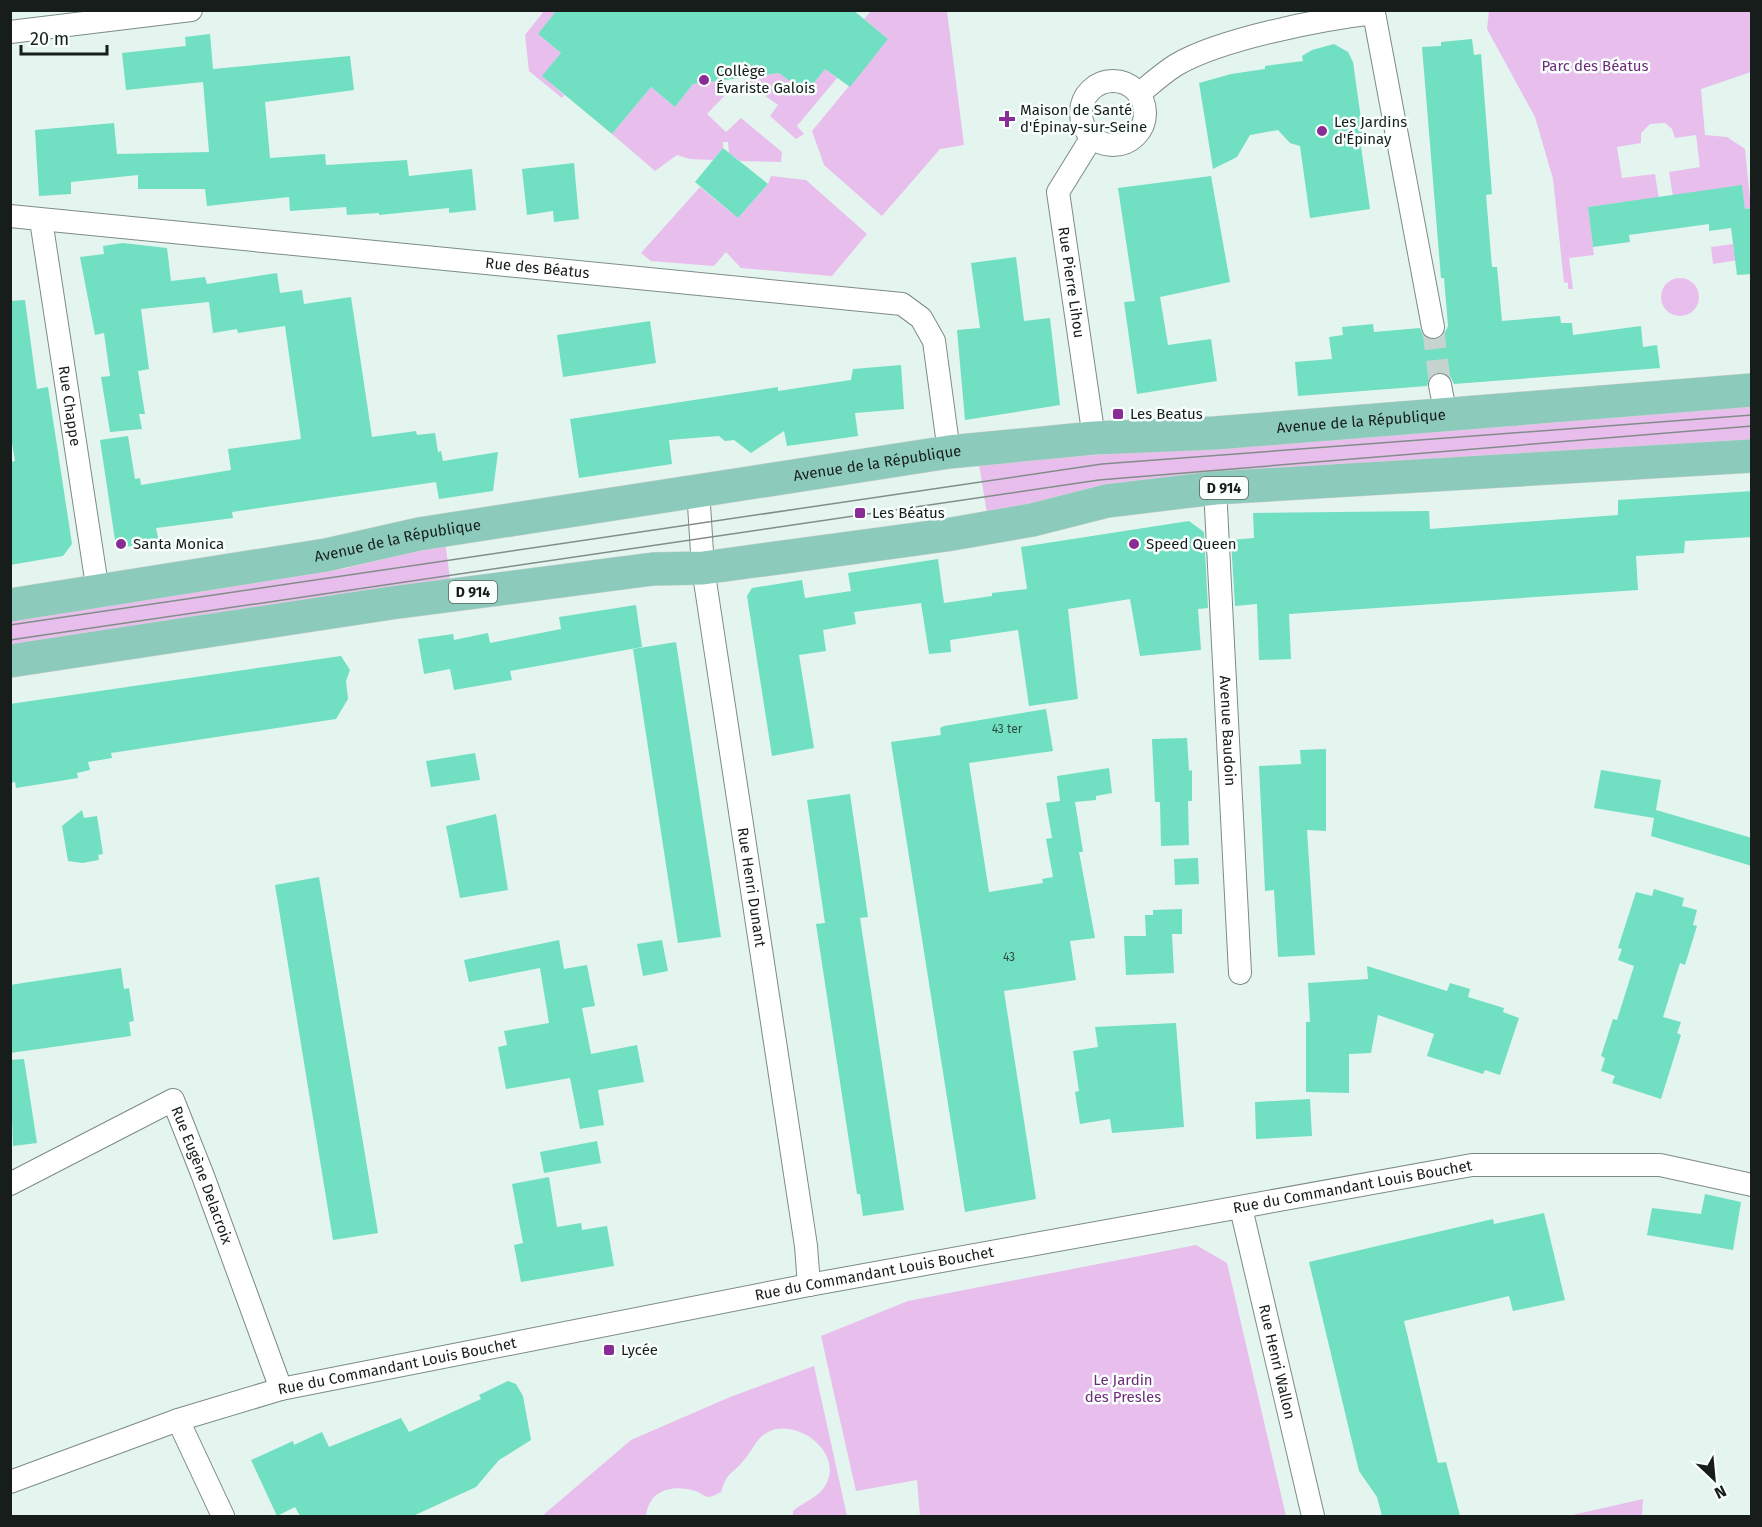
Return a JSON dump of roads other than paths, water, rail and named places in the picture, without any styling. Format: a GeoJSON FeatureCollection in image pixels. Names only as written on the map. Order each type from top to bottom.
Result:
{"type":"FeatureCollection","features":[{"type":"Feature","properties":{"kind":"main road","name":"Avenue de la République"},"geometry":{"type":"LineString","coordinates":[[10,605],[326,555],[418,534],[949,452],[1094,438],[1215,433],[1443,400],[1752,390]]}},
{"type":"Feature","properties":{"kind":"main road","name":"D 914"},"geometry":{"type":"LineString","coordinates":[[10,661],[391,603],[653,569],[703,568],[946,535],[1032,520],[1107,501],[1215,488],[1752,456]]}},
{"type":"Feature","properties":{"kind":"street"},"geometry":{"type":"LineString","coordinates":[[10,32],[191,10]]}},
{"type":"Feature","properties":{"kind":"street"},"geometry":{"type":"LineString","coordinates":[[1139,94],[1176,66],[1206,51],[1339,17],[1374,13],[1433,327]]}},
{"type":"Feature","properties":{"kind":"street"},"geometry":{"type":"LineString","coordinates":[[1103,82],[1123,82],[1139,94],[1145,113],[1143,123],[1131,139],[1111,145],[1092,137],[1082,122],[1081,112],[1086,95],[1094,87],[1103,82]]}},
{"type":"Feature","properties":{"kind":"street","name":"Rue Pierre Lihou"},"geometry":{"type":"LineString","coordinates":[[1092,137],[1058,192],[1094,438]]}},
{"type":"Feature","properties":{"kind":"street","name":"Rue des Béatus"},"geometry":{"type":"LineString","coordinates":[[10,216],[902,304],[921,318],[934,341],[949,452]]}},
{"type":"Feature","properties":{"kind":"street","name":"Rue Chappe"},"geometry":{"type":"LineString","coordinates":[[41,220],[98,592]]}},
{"type":"Feature","properties":{"kind":"street","name":"Avenue Baudoin"},"geometry":{"type":"LineString","coordinates":[[1215,488],[1240,973]]}},
{"type":"Feature","properties":{"kind":"street","name":"Rue Henri Dunant"},"geometry":{"type":"LineString","coordinates":[[698,489],[703,568],[806,1246],[808,1286]]}},
{"type":"Feature","properties":{"kind":"street","name":"Rue Eugène Delacroix"},"geometry":{"type":"LineString","coordinates":[[10,1184],[173,1100],[281,1389]]}},
{"type":"Feature","properties":{"kind":"street","name":"Rue du Commandant Louis Bouchet"},"geometry":{"type":"LineString","coordinates":[[10,1482],[178,1420],[281,1389],[808,1286],[1479,1165],[1659,1165],[1752,1185]]}},
{"type":"Feature","properties":{"kind":"street","name":"Rue Henri Wallon"},"geometry":{"type":"LineString","coordinates":[[1241,1208],[1313,1516]]}},
{"type":"Feature","properties":{"kind":"street"},"geometry":{"type":"LineString","coordinates":[[178,1420],[223,1516]]}},
{"type":"Feature","properties":{"kind":"tunnel"},"geometry":{"type":"LineString","coordinates":[[1433,327],[1440,385]]}},
{"type":"Feature","properties":{"kind":"tram line"},"geometry":{"type":"LineString","coordinates":[[10,625],[1102,464],[1752,415]]}},
{"type":"Feature","properties":{"kind":"tram line"},"geometry":{"type":"LineString","coordinates":[[10,640],[1099,480],[1752,426]]}},
{"type":"Feature","properties":{"kind":"place","name":"Collège Évariste Galois"},"geometry":{"type":"Point","coordinates":[704,80]}},
{"type":"Feature","properties":{"kind":"place","name":"Maison de Santé d'Épinay-sur-Seine"},"geometry":{"type":"Point","coordinates":[1007,119]}},
{"type":"Feature","properties":{"kind":"place","name":"Les Jardins d'Épinay"},"geometry":{"type":"Point","coordinates":[1322,131]}},
{"type":"Feature","properties":{"kind":"place","name":"Les Beatus"},"geometry":{"type":"Point","coordinates":[1118,414]}},
{"type":"Feature","properties":{"kind":"place","name":"Les Béatus"},"geometry":{"type":"Point","coordinates":[860,513]}},
{"type":"Feature","properties":{"kind":"place","name":"Santa Monica"},"geometry":{"type":"Point","coordinates":[121,544]}},
{"type":"Feature","properties":{"kind":"place","name":"Speed Queen"},"geometry":{"type":"Point","coordinates":[1134,544]}},
{"type":"Feature","properties":{"kind":"place","name":"Lycée"},"geometry":{"type":"Point","coordinates":[609,1350]}},
{"type":"Feature","properties":{"kind":"park label","name":"Parc des Béatus"},"geometry":{"type":"Point","coordinates":[1595,66]}},
{"type":"Feature","properties":{"kind":"park label","name":"Le Jardin des Presles"},"geometry":{"type":"Point","coordinates":[1123,1388]}}]}
